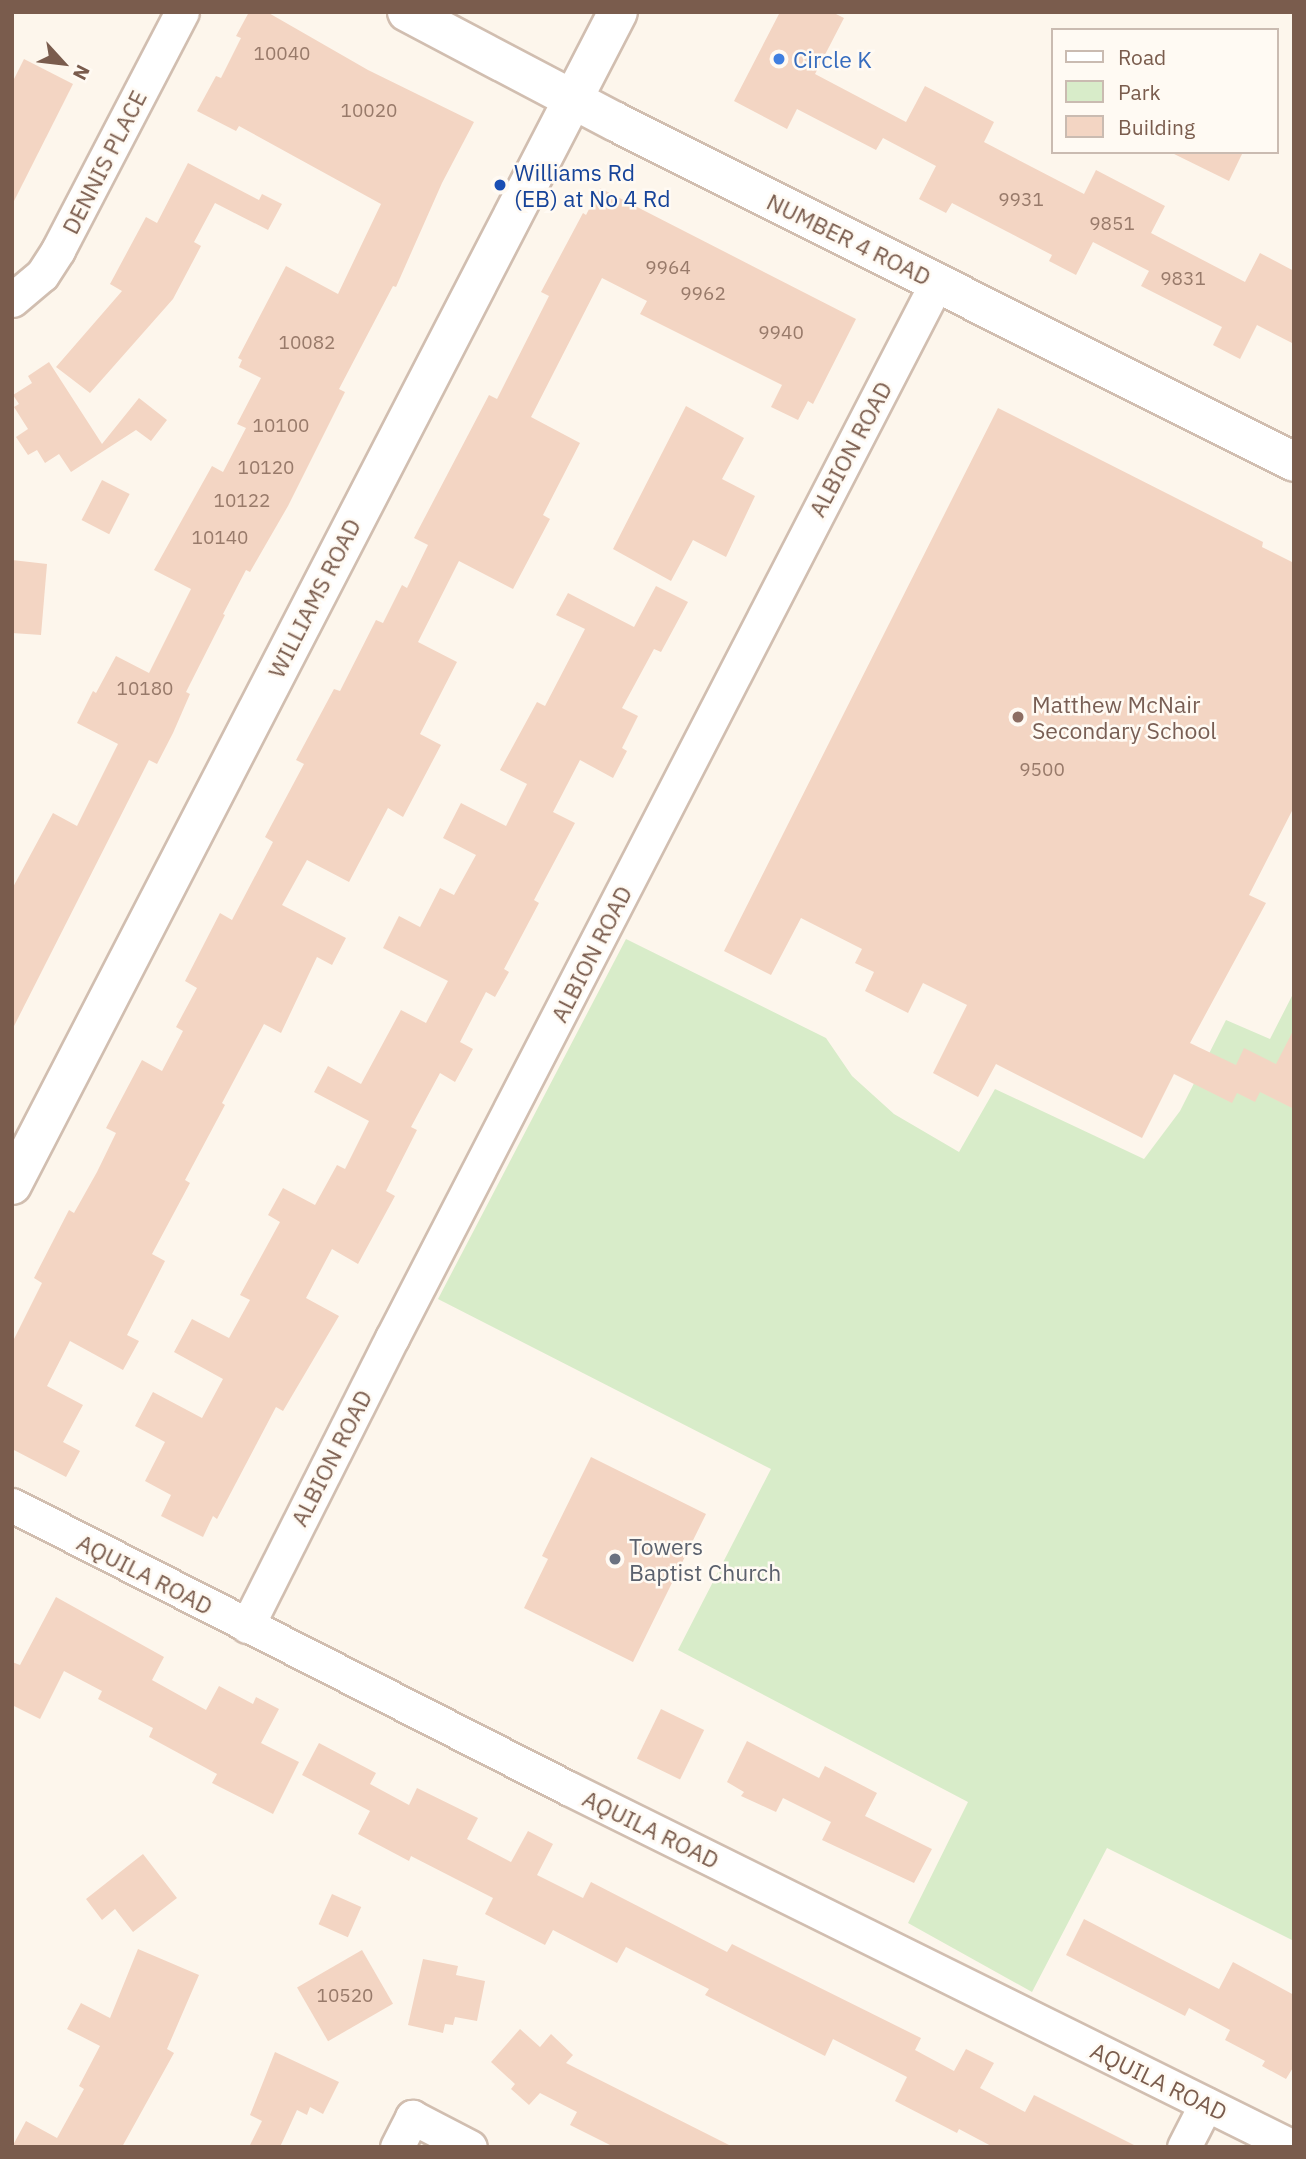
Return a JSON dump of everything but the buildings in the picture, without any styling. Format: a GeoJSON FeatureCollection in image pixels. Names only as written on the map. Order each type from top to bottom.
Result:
{"type":"FeatureCollection","features":[{"type":"Feature","properties":{"kind":"street","name":"DENNIS PLACE"},"geometry":{"type":"LineString","coordinates":[[12,300],[42,275],[58,250],[182,12]]}},
{"type":"Feature","properties":{"kind":"street","name":"NUMBER 4 ROAD"},"geometry":{"type":"LineString","coordinates":[[407,12],[573,100],[1294,462]]}},
{"type":"Feature","properties":{"kind":"street","name":"WILLIAMS ROAD"},"geometry":{"type":"LineString","coordinates":[[12,1185],[618,12]]}},
{"type":"Feature","properties":{"kind":"street","name":"ALBION ROAD"},"geometry":{"type":"LineString","coordinates":[[247,1626],[830,485],[937,282]]}},
{"type":"Feature","properties":{"kind":"street","name":"AQUILA ROAD"},"geometry":{"type":"LineString","coordinates":[[12,1505],[247,1626],[1293,2147]]}},
{"type":"Feature","properties":{"kind":"street"},"geometry":{"type":"LineString","coordinates":[[1184,2147],[1206,2104]]}},
{"type":"Feature","properties":{"kind":"street"},"geometry":{"type":"LineString","coordinates":[[397,2147],[412,2117],[470,2147]]}},
{"type":"Feature","properties":{"kind":"green space"},"geometry":{"type":"Polygon","coordinates":[[[626,939],[826,1038],[852,1076],[894,1114],[959,1152],[995,1089],[1144,1159],[1180,1111],[1226,1020],[1270,1039],[1294,992],[1294,1941],[1107,1848],[1032,1992],[908,1923],[968,1802],[678,1650],[771,1469],[438,1299],[626,939]]]}},
{"type":"Feature","properties":{"kind":"place","name":"Circle K"},"geometry":{"type":"Point","coordinates":[779,59]}},
{"type":"Feature","properties":{"kind":"place","name":"Williams Rd (EB) at No 4 Rd"},"geometry":{"type":"Point","coordinates":[500,185]}},
{"type":"Feature","properties":{"kind":"place","name":"Matthew McNair Secondary School"},"geometry":{"type":"Point","coordinates":[1018,717]}},
{"type":"Feature","properties":{"kind":"place","name":"Towers Baptist Church"},"geometry":{"type":"Point","coordinates":[615,1559]}}]}
